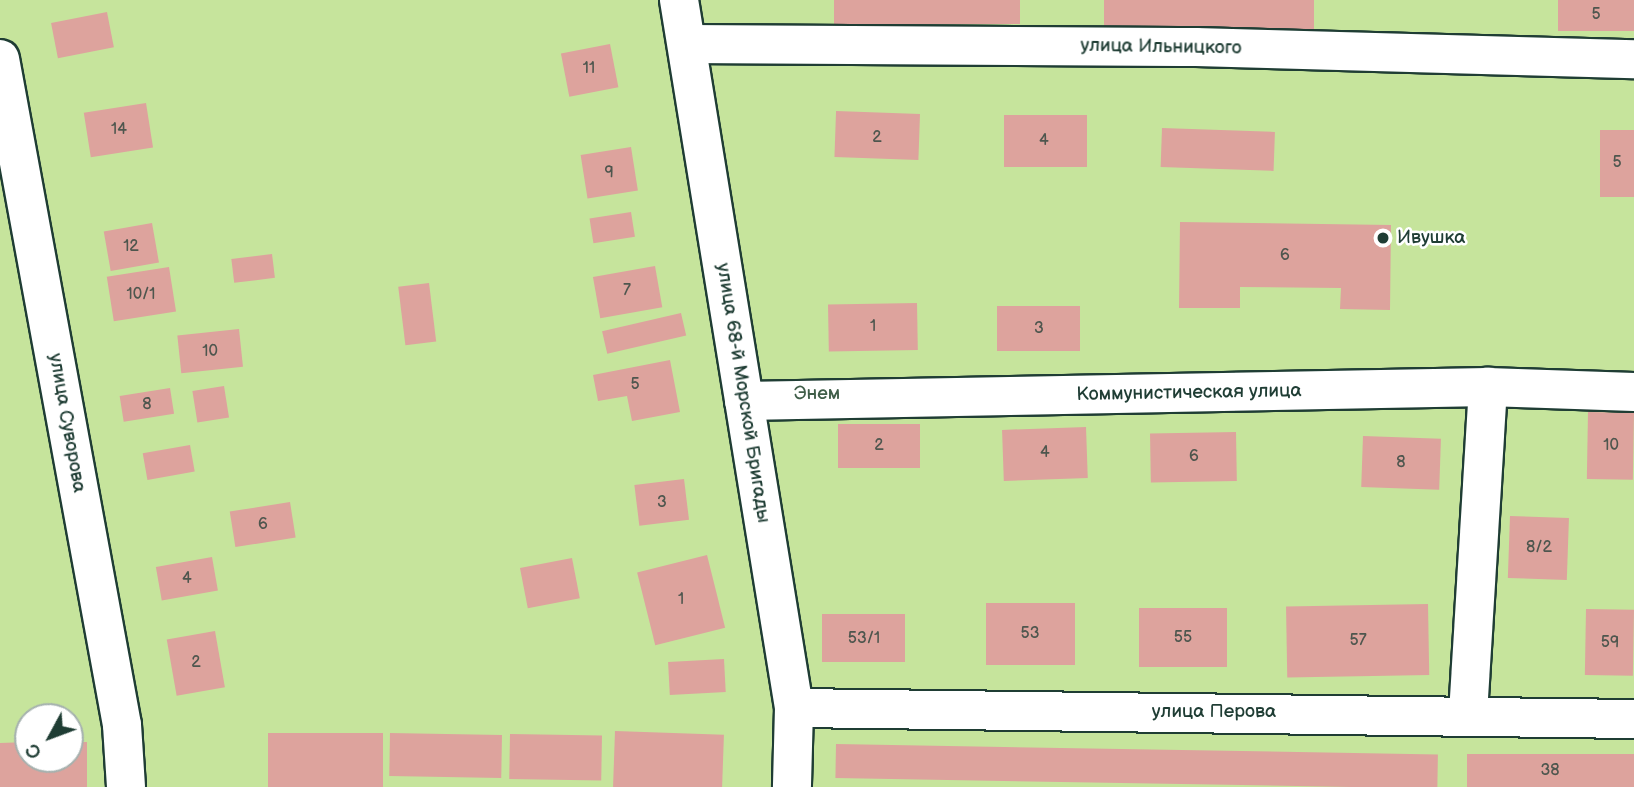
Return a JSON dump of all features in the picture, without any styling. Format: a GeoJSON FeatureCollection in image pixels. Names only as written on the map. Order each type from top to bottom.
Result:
{"type":"FeatureCollection","features":[{"type":"Feature","properties":{"kind":"street","name":"улица 68-й Морской Бригады"},"geometry":{"type":"LineString","coordinates":[[679,0],[793,708],[792,787]]}},
{"type":"Feature","properties":{"kind":"street","name":"улица Ильницкого"},"geometry":{"type":"LineString","coordinates":[[687,44],[1196,47],[1634,60]]}},
{"type":"Feature","properties":{"kind":"street","name":"улица Суворова"},"geometry":{"type":"LineString","coordinates":[[0,60],[122,725],[126,787]]}},
{"type":"Feature","properties":{"kind":"street","name":"Коммунистическая улица"},"geometry":{"type":"LineString","coordinates":[[744,401],[1488,387],[1634,392]]}},
{"type":"Feature","properties":{"kind":"street"},"geometry":{"type":"LineString","coordinates":[[1468,714],[1488,387]]}},
{"type":"Feature","properties":{"kind":"street","name":"улица Перова"},"geometry":{"type":"LineString","coordinates":[[793,708],[1468,714],[1634,719]]}},
{"type":"Feature","properties":{"kind":"green space","name":"Энем"},"geometry":{"type":"Polygon","coordinates":[[[0,0],[1634,0],[1634,787],[0,787],[0,0]]]}},
{"type":"Feature","properties":{"kind":"building"},"geometry":{"type":"Polygon","coordinates":[[[834,0],[1020,0],[1020,24],[834,24],[834,0]]]}},
{"type":"Feature","properties":{"kind":"building"},"geometry":{"type":"Polygon","coordinates":[[[1104,0],[1314,0],[1314,30],[1104,30],[1104,0]]]}},
{"type":"Feature","properties":{"kind":"building"},"geometry":{"type":"Polygon","coordinates":[[[1558,0],[1634,0],[1634,31],[1558,31],[1558,0]]]}},
{"type":"Feature","properties":{"kind":"building"},"geometry":{"type":"Polygon","coordinates":[[[107,12],[114,47],[58,58],[51,23],[107,12]]]}},
{"type":"Feature","properties":{"kind":"building"},"geometry":{"type":"Polygon","coordinates":[[[610,44],[618,87],[569,97],[561,54],[610,44]]]}},
{"type":"Feature","properties":{"kind":"building"},"geometry":{"type":"Polygon","coordinates":[[[146,103],[153,147],[91,157],[84,113],[146,103]]]}},
{"type":"Feature","properties":{"kind":"building"},"geometry":{"type":"Polygon","coordinates":[[[836,111],[920,114],[918,160],[834,157],[836,111]]]}},
{"type":"Feature","properties":{"kind":"building"},"geometry":{"type":"Polygon","coordinates":[[[1004,115],[1087,115],[1087,167],[1004,167],[1004,115]]]}},
{"type":"Feature","properties":{"kind":"building"},"geometry":{"type":"Polygon","coordinates":[[[1162,128],[1275,132],[1274,171],[1161,167],[1162,128]]]}},
{"type":"Feature","properties":{"kind":"building"},"geometry":{"type":"Polygon","coordinates":[[[1600,130],[1634,130],[1634,197],[1600,197],[1600,130]]]}},
{"type":"Feature","properties":{"kind":"building"},"geometry":{"type":"Polygon","coordinates":[[[631,147],[638,190],[588,198],[581,155],[631,147]]]}},
{"type":"Feature","properties":{"kind":"building"},"geometry":{"type":"Polygon","coordinates":[[[631,212],[635,237],[593,243],[590,219],[631,212]]]}},
{"type":"Feature","properties":{"kind":"building"},"geometry":{"type":"Polygon","coordinates":[[[1180,222],[1391,225],[1390,310],[1340,309],[1341,288],[1240,287],[1240,308],[1179,308],[1180,222]]]}},
{"type":"Feature","properties":{"kind":"building"},"geometry":{"type":"Polygon","coordinates":[[[152,223],[159,262],[111,271],[104,232],[152,223]]]}},
{"type":"Feature","properties":{"kind":"building"},"geometry":{"type":"Polygon","coordinates":[[[272,254],[275,278],[234,283],[231,259],[272,254]]]}},
{"type":"Feature","properties":{"kind":"building"},"geometry":{"type":"Polygon","coordinates":[[[655,266],[662,307],[600,318],[593,277],[655,266]]]}},
{"type":"Feature","properties":{"kind":"building"},"geometry":{"type":"Polygon","coordinates":[[[169,267],[176,311],[114,321],[107,277],[169,267]]]}},
{"type":"Feature","properties":{"kind":"building"},"geometry":{"type":"Polygon","coordinates":[[[429,283],[436,342],[405,345],[398,287],[429,283]]]}},
{"type":"Feature","properties":{"kind":"building"},"geometry":{"type":"Polygon","coordinates":[[[917,303],[918,350],[829,352],[828,305],[917,303]]]}},
{"type":"Feature","properties":{"kind":"building"},"geometry":{"type":"Polygon","coordinates":[[[997,306],[1080,306],[1080,351],[997,351],[997,306]]]}},
{"type":"Feature","properties":{"kind":"building"},"geometry":{"type":"Polygon","coordinates":[[[681,313],[686,335],[607,354],[602,331],[681,313]]]}},
{"type":"Feature","properties":{"kind":"building"},"geometry":{"type":"Polygon","coordinates":[[[239,329],[243,367],[181,373],[177,335],[239,329]]]}},
{"type":"Feature","properties":{"kind":"building"},"geometry":{"type":"Polygon","coordinates":[[[670,360],[680,412],[632,421],[627,396],[598,401],[593,375],[670,360]]]}},
{"type":"Feature","properties":{"kind":"building"},"geometry":{"type":"Polygon","coordinates":[[[224,386],[229,418],[197,423],[192,391],[224,386]]]}},
{"type":"Feature","properties":{"kind":"building"},"geometry":{"type":"Polygon","coordinates":[[[170,388],[174,414],[124,422],[120,396],[170,388]]]}},
{"type":"Feature","properties":{"kind":"building"},"geometry":{"type":"Polygon","coordinates":[[[1588,412],[1634,413],[1633,480],[1587,479],[1588,412]]]}},
{"type":"Feature","properties":{"kind":"building"},"geometry":{"type":"Polygon","coordinates":[[[838,424],[920,424],[920,468],[838,468],[838,424]]]}},
{"type":"Feature","properties":{"kind":"building"},"geometry":{"type":"Polygon","coordinates":[[[1086,427],[1088,478],[1004,481],[1002,430],[1086,427]]]}},
{"type":"Feature","properties":{"kind":"building"},"geometry":{"type":"Polygon","coordinates":[[[1236,432],[1237,481],[1151,482],[1150,434],[1236,432]]]}},
{"type":"Feature","properties":{"kind":"building"},"geometry":{"type":"Polygon","coordinates":[[[1363,436],[1441,439],[1439,490],[1361,487],[1363,436]]]}},
{"type":"Feature","properties":{"kind":"building"},"geometry":{"type":"Polygon","coordinates":[[[190,445],[195,472],[147,480],[143,453],[190,445]]]}},
{"type":"Feature","properties":{"kind":"building"},"geometry":{"type":"Polygon","coordinates":[[[684,479],[689,520],[639,526],[634,485],[684,479]]]}},
{"type":"Feature","properties":{"kind":"building"},"geometry":{"type":"Polygon","coordinates":[[[290,502],[296,538],[235,547],[230,512],[290,502]]]}},
{"type":"Feature","properties":{"kind":"building"},"geometry":{"type":"Polygon","coordinates":[[[1510,516],[1569,518],[1567,580],[1508,578],[1510,516]]]}},
{"type":"Feature","properties":{"kind":"building"},"geometry":{"type":"Polygon","coordinates":[[[707,555],[725,628],[655,645],[637,572],[707,555]]]}},
{"type":"Feature","properties":{"kind":"building"},"geometry":{"type":"Polygon","coordinates":[[[212,557],[218,590],[162,600],[156,567],[212,557]]]}},
{"type":"Feature","properties":{"kind":"building"},"geometry":{"type":"Polygon","coordinates":[[[572,558],[580,598],[528,608],[520,568],[572,558]]]}},
{"type":"Feature","properties":{"kind":"building"},"geometry":{"type":"Polygon","coordinates":[[[986,603],[1075,603],[1075,665],[986,665],[986,603]]]}},
{"type":"Feature","properties":{"kind":"building"},"geometry":{"type":"Polygon","coordinates":[[[1428,604],[1429,675],[1287,677],[1286,606],[1428,604]]]}},
{"type":"Feature","properties":{"kind":"building"},"geometry":{"type":"Polygon","coordinates":[[[1139,608],[1227,608],[1227,667],[1139,667],[1139,608]]]}},
{"type":"Feature","properties":{"kind":"building"},"geometry":{"type":"Polygon","coordinates":[[[1586,609],[1634,610],[1633,676],[1585,675],[1586,609]]]}},
{"type":"Feature","properties":{"kind":"building"},"geometry":{"type":"Polygon","coordinates":[[[822,614],[905,614],[905,662],[822,662],[822,614]]]}},
{"type":"Feature","properties":{"kind":"building"},"geometry":{"type":"Polygon","coordinates":[[[215,631],[225,687],[177,696],[167,640],[215,631]]]}},
{"type":"Feature","properties":{"kind":"building"},"geometry":{"type":"Polygon","coordinates":[[[724,659],[726,692],[670,695],[668,662],[724,659]]]}},
{"type":"Feature","properties":{"kind":"building"},"geometry":{"type":"Polygon","coordinates":[[[615,731],[724,735],[722,787],[613,787],[615,731]]]}},
{"type":"Feature","properties":{"kind":"building"},"geometry":{"type":"Polygon","coordinates":[[[268,733],[383,733],[383,787],[268,787],[268,733]]]}},
{"type":"Feature","properties":{"kind":"building"},"geometry":{"type":"Polygon","coordinates":[[[390,733],[502,735],[501,778],[389,776],[390,733]]]}},
{"type":"Feature","properties":{"kind":"building"},"geometry":{"type":"Polygon","coordinates":[[[510,734],[602,736],[601,781],[509,779],[510,734]]]}},
{"type":"Feature","properties":{"kind":"building"},"geometry":{"type":"Polygon","coordinates":[[[14,742],[14,773],[84,773],[84,742],[87,742],[87,787],[0,787],[0,743],[14,742]]]}},
{"type":"Feature","properties":{"kind":"building"},"geometry":{"type":"Polygon","coordinates":[[[836,744],[1438,755],[1437,787],[835,778],[836,744]]]}},
{"type":"Feature","properties":{"kind":"building"},"geometry":{"type":"Polygon","coordinates":[[[1467,754],[1634,754],[1634,787],[1467,787],[1467,754]]]}},
{"type":"Feature","properties":{"kind":"place","name":"Ивушка"},"geometry":{"type":"Point","coordinates":[1383,238]}}]}
